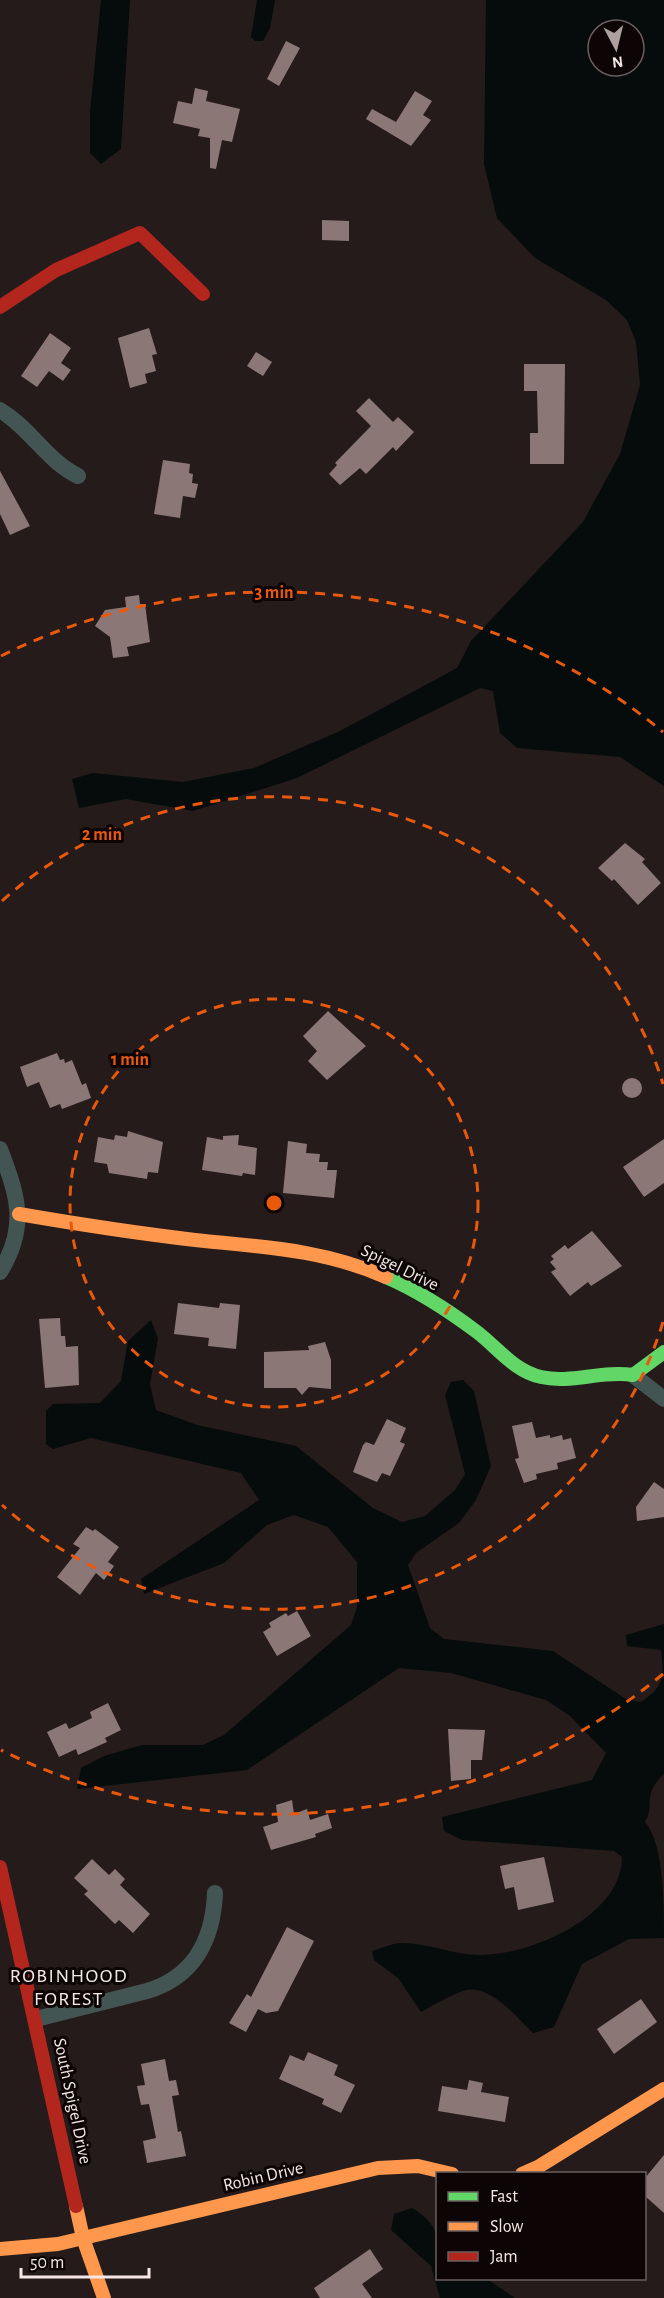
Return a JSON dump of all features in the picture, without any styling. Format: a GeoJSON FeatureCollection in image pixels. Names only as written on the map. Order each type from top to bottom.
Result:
{"type":"FeatureCollection","features":[{"type":"Feature","properties":{"kind":"street"},"geometry":{"type":"LineString","coordinates":[[0,308],[31,284],[72,261],[114,247],[140,233],[202,294]]}},
{"type":"Feature","properties":{"kind":"street"},"geometry":{"type":"LineString","coordinates":[[0,410],[26,430],[50,458],[78,476]]}},
{"type":"Feature","properties":{"kind":"street"},"geometry":{"type":"LineString","coordinates":[[0,1149],[15,1192],[19,1214],[16,1239],[0,1272]]}},
{"type":"Feature","properties":{"kind":"street","name":"Spigel Drive"},"geometry":{"type":"LineString","coordinates":[[19,1214],[118,1231],[330,1256],[383,1275],[457,1316],[525,1372],[543,1378],[560,1379],[623,1372],[633,1375]]}},
{"type":"Feature","properties":{"kind":"street"},"geometry":{"type":"LineString","coordinates":[[664,1352],[633,1375],[664,1399]]}},
{"type":"Feature","properties":{"kind":"street","name":"South Spigel Drive"},"geometry":{"type":"LineString","coordinates":[[0,1867],[36,2019],[83,2238],[104,2298]]}},
{"type":"Feature","properties":{"kind":"street"},"geometry":{"type":"LineString","coordinates":[[36,2019],[147,1991],[164,1986],[179,1977],[190,1967],[209,1934],[214,1914],[215,1893]]}},
{"type":"Feature","properties":{"kind":"street"},"geometry":{"type":"LineString","coordinates":[[527,2172],[664,2089]]}},
{"type":"Feature","properties":{"kind":"street","name":"Robin Drive"},"geometry":{"type":"LineString","coordinates":[[0,2249],[33,2248],[83,2238],[378,2168],[418,2166],[444,2172]]}},
{"type":"Feature","properties":{"kind":"shaded area"},"geometry":{"type":"Polygon","coordinates":[[[101,0],[130,0],[121,149],[101,164],[90,153],[90,112],[101,0]]]}},
{"type":"Feature","properties":{"kind":"shaded area"},"geometry":{"type":"Polygon","coordinates":[[[257,0],[275,0],[270,28],[263,41],[255,41],[251,37],[257,0]]]}},
{"type":"Feature","properties":{"kind":"shaded area"},"geometry":{"type":"Polygon","coordinates":[[[486,0],[664,0],[664,786],[620,757],[517,748],[500,733],[493,691],[480,688],[297,778],[193,811],[126,799],[79,808],[72,779],[93,773],[183,782],[254,768],[340,731],[457,668],[471,641],[583,522],[620,454],[640,385],[636,342],[627,320],[606,300],[535,258],[497,218],[484,164],[486,0]]]}},
{"type":"Feature","properties":{"kind":"shaded area"},"geometry":{"type":"Polygon","coordinates":[[[151,1320],[158,1338],[150,1384],[156,1410],[197,1425],[296,1446],[373,1508],[402,1522],[425,1516],[455,1490],[465,1474],[445,1395],[451,1382],[463,1380],[474,1391],[491,1466],[476,1500],[459,1523],[416,1553],[408,1565],[430,1628],[444,1639],[553,1651],[626,1699],[641,1702],[649,1697],[661,1681],[661,1650],[627,1646],[626,1635],[664,1624],[664,1774],[653,1788],[645,1822],[656,1844],[662,1876],[664,1938],[629,1939],[582,1964],[554,2027],[533,2033],[492,1996],[473,1990],[458,1993],[421,2012],[398,1978],[374,1960],[372,1951],[399,1943],[419,1944],[480,1955],[524,1948],[548,1940],[570,1928],[591,1914],[607,1897],[618,1878],[622,1857],[614,1851],[462,1840],[444,1831],[442,1817],[592,1780],[606,1753],[570,1716],[546,1700],[451,1673],[399,1668],[247,1770],[77,1789],[81,1768],[104,1756],[142,1745],[203,1745],[224,1735],[351,1625],[357,1607],[357,1562],[328,1527],[294,1515],[267,1525],[224,1563],[144,1594],[141,1579],[259,1500],[241,1473],[91,1438],[53,1449],[46,1444],[46,1411],[53,1404],[100,1403],[121,1381],[128,1341],[151,1320]]]}},
{"type":"Feature","properties":{"kind":"shaded area"},"geometry":{"type":"Polygon","coordinates":[[[412,2208],[430,2222],[436,2235],[436,2280],[488,2280],[515,2298],[440,2298],[431,2266],[391,2230],[394,2214],[412,2208]]]}},
{"type":"Feature","properties":{"kind":"building"},"geometry":{"type":"Polygon","coordinates":[[[286,41],[300,48],[279,86],[267,79],[286,41]]]}},
{"type":"Feature","properties":{"kind":"building"},"geometry":{"type":"Polygon","coordinates":[[[195,88],[208,91],[206,101],[240,109],[232,142],[222,140],[216,169],[210,168],[210,138],[198,136],[200,129],[173,123],[178,101],[192,104],[195,88]]]}},
{"type":"Feature","properties":{"kind":"building"},"geometry":{"type":"Polygon","coordinates":[[[415,91],[432,101],[423,115],[431,120],[411,146],[366,119],[372,109],[396,122],[415,91]]]}},
{"type":"Feature","properties":{"kind":"building"},"geometry":{"type":"Polygon","coordinates":[[[322,220],[349,221],[349,241],[322,240],[322,220]]]}},
{"type":"Feature","properties":{"kind":"building"},"geometry":{"type":"Polygon","coordinates":[[[149,328],[157,354],[152,355],[156,371],[145,374],[147,383],[130,388],[118,338],[149,328]]]}},
{"type":"Feature","properties":{"kind":"building"},"geometry":{"type":"Polygon","coordinates":[[[50,333],[71,348],[61,363],[71,370],[63,381],[49,371],[37,387],[21,376],[50,333]]]}},
{"type":"Feature","properties":{"kind":"building"},"geometry":{"type":"Polygon","coordinates":[[[256,352],[272,362],[263,376],[247,366],[256,352]]]}},
{"type":"Feature","properties":{"kind":"building"},"geometry":{"type":"Polygon","coordinates":[[[524,364],[565,364],[564,464],[530,464],[530,433],[538,433],[537,391],[524,391],[524,364]]]}},
{"type":"Feature","properties":{"kind":"building"},"geometry":{"type":"Polygon","coordinates":[[[369,398],[393,422],[398,417],[414,432],[396,451],[393,447],[366,474],[360,468],[340,485],[329,474],[337,465],[335,463],[371,426],[356,411],[369,398]]]}},
{"type":"Feature","properties":{"kind":"building"},"geometry":{"type":"Polygon","coordinates":[[[163,460],[190,464],[189,473],[193,474],[192,483],[198,484],[195,498],[183,496],[180,518],[154,514],[163,460]]]}},
{"type":"Feature","properties":{"kind":"building"},"geometry":{"type":"Polygon","coordinates":[[[0,471],[30,526],[10,535],[0,514],[0,471]]]}},
{"type":"Feature","properties":{"kind":"building"},"geometry":{"type":"Polygon","coordinates":[[[139,595],[140,604],[145,604],[150,642],[127,647],[129,656],[113,658],[110,637],[95,626],[105,610],[126,607],[125,597],[139,595]]]}},
{"type":"Feature","properties":{"kind":"building"},"geometry":{"type":"Polygon","coordinates":[[[625,843],[645,859],[642,862],[661,883],[638,905],[614,879],[612,881],[598,868],[625,843]]]}},
{"type":"Feature","properties":{"kind":"building"},"geometry":{"type":"Polygon","coordinates":[[[328,1011],[366,1046],[327,1080],[308,1061],[317,1051],[303,1036],[328,1011]]]}},
{"type":"Feature","properties":{"kind":"building"},"geometry":{"type":"Polygon","coordinates":[[[57,1053],[60,1060],[64,1059],[65,1063],[72,1060],[82,1085],[86,1083],[91,1098],[62,1109],[60,1104],[50,1108],[39,1082],[27,1087],[20,1067],[57,1053]]]}},
{"type":"Feature","properties":{"kind":"building"},"geometry":{"type":"Polygon","coordinates":[[[632,1078],[639,1081],[642,1088],[639,1095],[632,1098],[625,1095],[622,1088],[625,1081],[632,1078]]]}},
{"type":"Feature","properties":{"kind":"building"},"geometry":{"type":"Polygon","coordinates":[[[128,1131],[163,1142],[158,1173],[148,1172],[147,1179],[109,1173],[107,1164],[94,1162],[98,1137],[114,1140],[115,1135],[127,1137],[128,1131]]]}},
{"type":"Feature","properties":{"kind":"building"},"geometry":{"type":"Polygon","coordinates":[[[239,1135],[238,1145],[257,1148],[255,1175],[243,1173],[242,1176],[202,1170],[207,1137],[223,1140],[223,1136],[239,1135]]]}},
{"type":"Feature","properties":{"kind":"building"},"geometry":{"type":"Polygon","coordinates":[[[664,1139],[664,1183],[644,1197],[623,1167],[664,1139]]]}},
{"type":"Feature","properties":{"kind":"building"},"geometry":{"type":"Polygon","coordinates":[[[288,1141],[307,1144],[306,1153],[320,1154],[319,1162],[328,1162],[327,1170],[337,1170],[334,1198],[283,1193],[288,1141]]]}},
{"type":"Feature","properties":{"kind":"building"},"geometry":{"type":"Polygon","coordinates":[[[592,1231],[622,1266],[591,1286],[588,1282],[570,1296],[551,1272],[556,1269],[550,1262],[554,1259],[551,1256],[565,1245],[568,1249],[592,1231]]]}},
{"type":"Feature","properties":{"kind":"building"},"geometry":{"type":"Polygon","coordinates":[[[178,1303],[219,1308],[220,1303],[240,1305],[236,1349],[208,1346],[209,1338],[174,1334],[178,1303]]]}},
{"type":"Feature","properties":{"kind":"building"},"geometry":{"type":"Polygon","coordinates":[[[60,1318],[61,1336],[65,1336],[66,1347],[78,1346],[79,1385],[45,1388],[39,1319],[60,1318]]]}},
{"type":"Feature","properties":{"kind":"building"},"geometry":{"type":"Polygon","coordinates":[[[325,1342],[331,1360],[331,1389],[309,1387],[302,1395],[296,1388],[264,1388],[264,1352],[309,1350],[308,1346],[325,1342]]]}},
{"type":"Feature","properties":{"kind":"building"},"geometry":{"type":"Polygon","coordinates":[[[387,1419],[406,1428],[400,1442],[405,1444],[390,1476],[382,1473],[377,1482],[353,1472],[363,1445],[366,1442],[374,1445],[387,1419]]]}},
{"type":"Feature","properties":{"kind":"building"},"geometry":{"type":"Polygon","coordinates":[[[532,1422],[536,1438],[562,1435],[563,1440],[571,1438],[576,1458],[557,1463],[558,1469],[536,1474],[537,1479],[524,1483],[515,1459],[519,1458],[512,1426],[532,1422]]]}},
{"type":"Feature","properties":{"kind":"building"},"geometry":{"type":"Polygon","coordinates":[[[654,1482],[664,1489],[664,1517],[637,1521],[636,1507],[654,1482]]]}},
{"type":"Feature","properties":{"kind":"building"},"geometry":{"type":"Polygon","coordinates":[[[86,1527],[93,1531],[95,1529],[119,1547],[108,1562],[114,1566],[104,1580],[96,1573],[80,1595],[57,1577],[80,1548],[73,1544],[86,1527]]]}},
{"type":"Feature","properties":{"kind":"building"},"geometry":{"type":"Polygon","coordinates":[[[297,1611],[311,1636],[277,1656],[263,1632],[271,1627],[269,1623],[286,1613],[288,1616],[297,1611]]]}},
{"type":"Feature","properties":{"kind":"building"},"geometry":{"type":"Polygon","coordinates":[[[108,1703],[121,1730],[105,1738],[107,1742],[78,1755],[76,1749],[59,1757],[47,1732],[66,1723],[69,1729],[92,1718],[90,1712],[108,1703]]]}},
{"type":"Feature","properties":{"kind":"building"},"geometry":{"type":"Polygon","coordinates":[[[448,1729],[485,1730],[482,1760],[471,1760],[471,1779],[451,1781],[448,1729]]]}},
{"type":"Feature","properties":{"kind":"building"},"geometry":{"type":"Polygon","coordinates":[[[292,1800],[294,1814],[307,1809],[310,1820],[328,1814],[332,1828],[315,1834],[316,1837],[271,1850],[263,1827],[278,1822],[276,1805],[292,1800]]]}},
{"type":"Feature","properties":{"kind":"building"},"geometry":{"type":"Polygon","coordinates":[[[544,1857],[554,1902],[518,1910],[514,1887],[505,1889],[500,1866],[544,1857]]]}},
{"type":"Feature","properties":{"kind":"building"},"geometry":{"type":"Polygon","coordinates":[[[92,1859],[109,1875],[115,1869],[125,1879],[120,1885],[150,1914],[133,1933],[119,1920],[115,1924],[84,1894],[88,1891],[74,1878],[92,1859]]]}},
{"type":"Feature","properties":{"kind":"building"},"geometry":{"type":"Polygon","coordinates":[[[287,1927],[314,1941],[278,2011],[266,2013],[258,2009],[246,2032],[229,2023],[247,1994],[251,1997],[287,1927]]]}},
{"type":"Feature","properties":{"kind":"building"},"geometry":{"type":"Polygon","coordinates":[[[641,1999],[657,2022],[614,2054],[597,2029],[641,1999]]]}},
{"type":"Feature","properties":{"kind":"building"},"geometry":{"type":"Polygon","coordinates":[[[308,2052],[338,2065],[334,2075],[355,2085],[341,2113],[322,2104],[324,2099],[279,2079],[290,2055],[304,2061],[308,2052]]]}},
{"type":"Feature","properties":{"kind":"building"},"geometry":{"type":"Polygon","coordinates":[[[165,2059],[169,2081],[176,2080],[179,2095],[172,2096],[178,2132],[181,2131],[186,2156],[147,2163],[143,2141],[156,2138],[149,2104],[141,2105],[137,2086],[145,2085],[141,2064],[165,2059]]]}},
{"type":"Feature","properties":{"kind":"building"},"geometry":{"type":"Polygon","coordinates":[[[469,2080],[483,2083],[481,2092],[509,2097],[505,2122],[438,2111],[442,2086],[467,2090],[469,2080]]]}},
{"type":"Feature","properties":{"kind":"building"},"geometry":{"type":"Polygon","coordinates":[[[664,2155],[664,2213],[646,2197],[646,2177],[664,2155]]]}},
{"type":"Feature","properties":{"kind":"building"},"geometry":{"type":"Polygon","coordinates":[[[370,2249],[383,2269],[362,2284],[372,2298],[320,2298],[314,2288],[370,2249]]]}},
{"type":"Feature","properties":{"kind":"traffic: fast"},"geometry":{"type":"LineString","coordinates":[[386,1277],[445,1309],[477,1332],[514,1364],[541,1377],[564,1379],[610,1374],[633,1375],[664,1352]]}},
{"type":"Feature","properties":{"kind":"traffic: slow"},"geometry":{"type":"LineString","coordinates":[[19,1214],[195,1240],[292,1251],[339,1260],[386,1277]]}},
{"type":"Feature","properties":{"kind":"traffic: slow"},"geometry":{"type":"LineString","coordinates":[[527,2172],[664,2089]]}},
{"type":"Feature","properties":{"kind":"traffic: slow"},"geometry":{"type":"LineString","coordinates":[[0,2249],[58,2244],[378,2168],[418,2166],[444,2172]]}},
{"type":"Feature","properties":{"kind":"traffic: slow"},"geometry":{"type":"LineString","coordinates":[[76,2206],[83,2238],[104,2298]]}},
{"type":"Feature","properties":{"kind":"traffic: jam"},"geometry":{"type":"LineString","coordinates":[[0,307],[56,270],[140,233],[203,294]]}},
{"type":"Feature","properties":{"kind":"traffic: jam"},"geometry":{"type":"LineString","coordinates":[[0,1867],[76,2206]]}},
{"type":"Feature","properties":{"kind":"district","name":"ROBINHOOD FOREST"},"geometry":{"type":"Point","coordinates":[69,1986]}}]}
